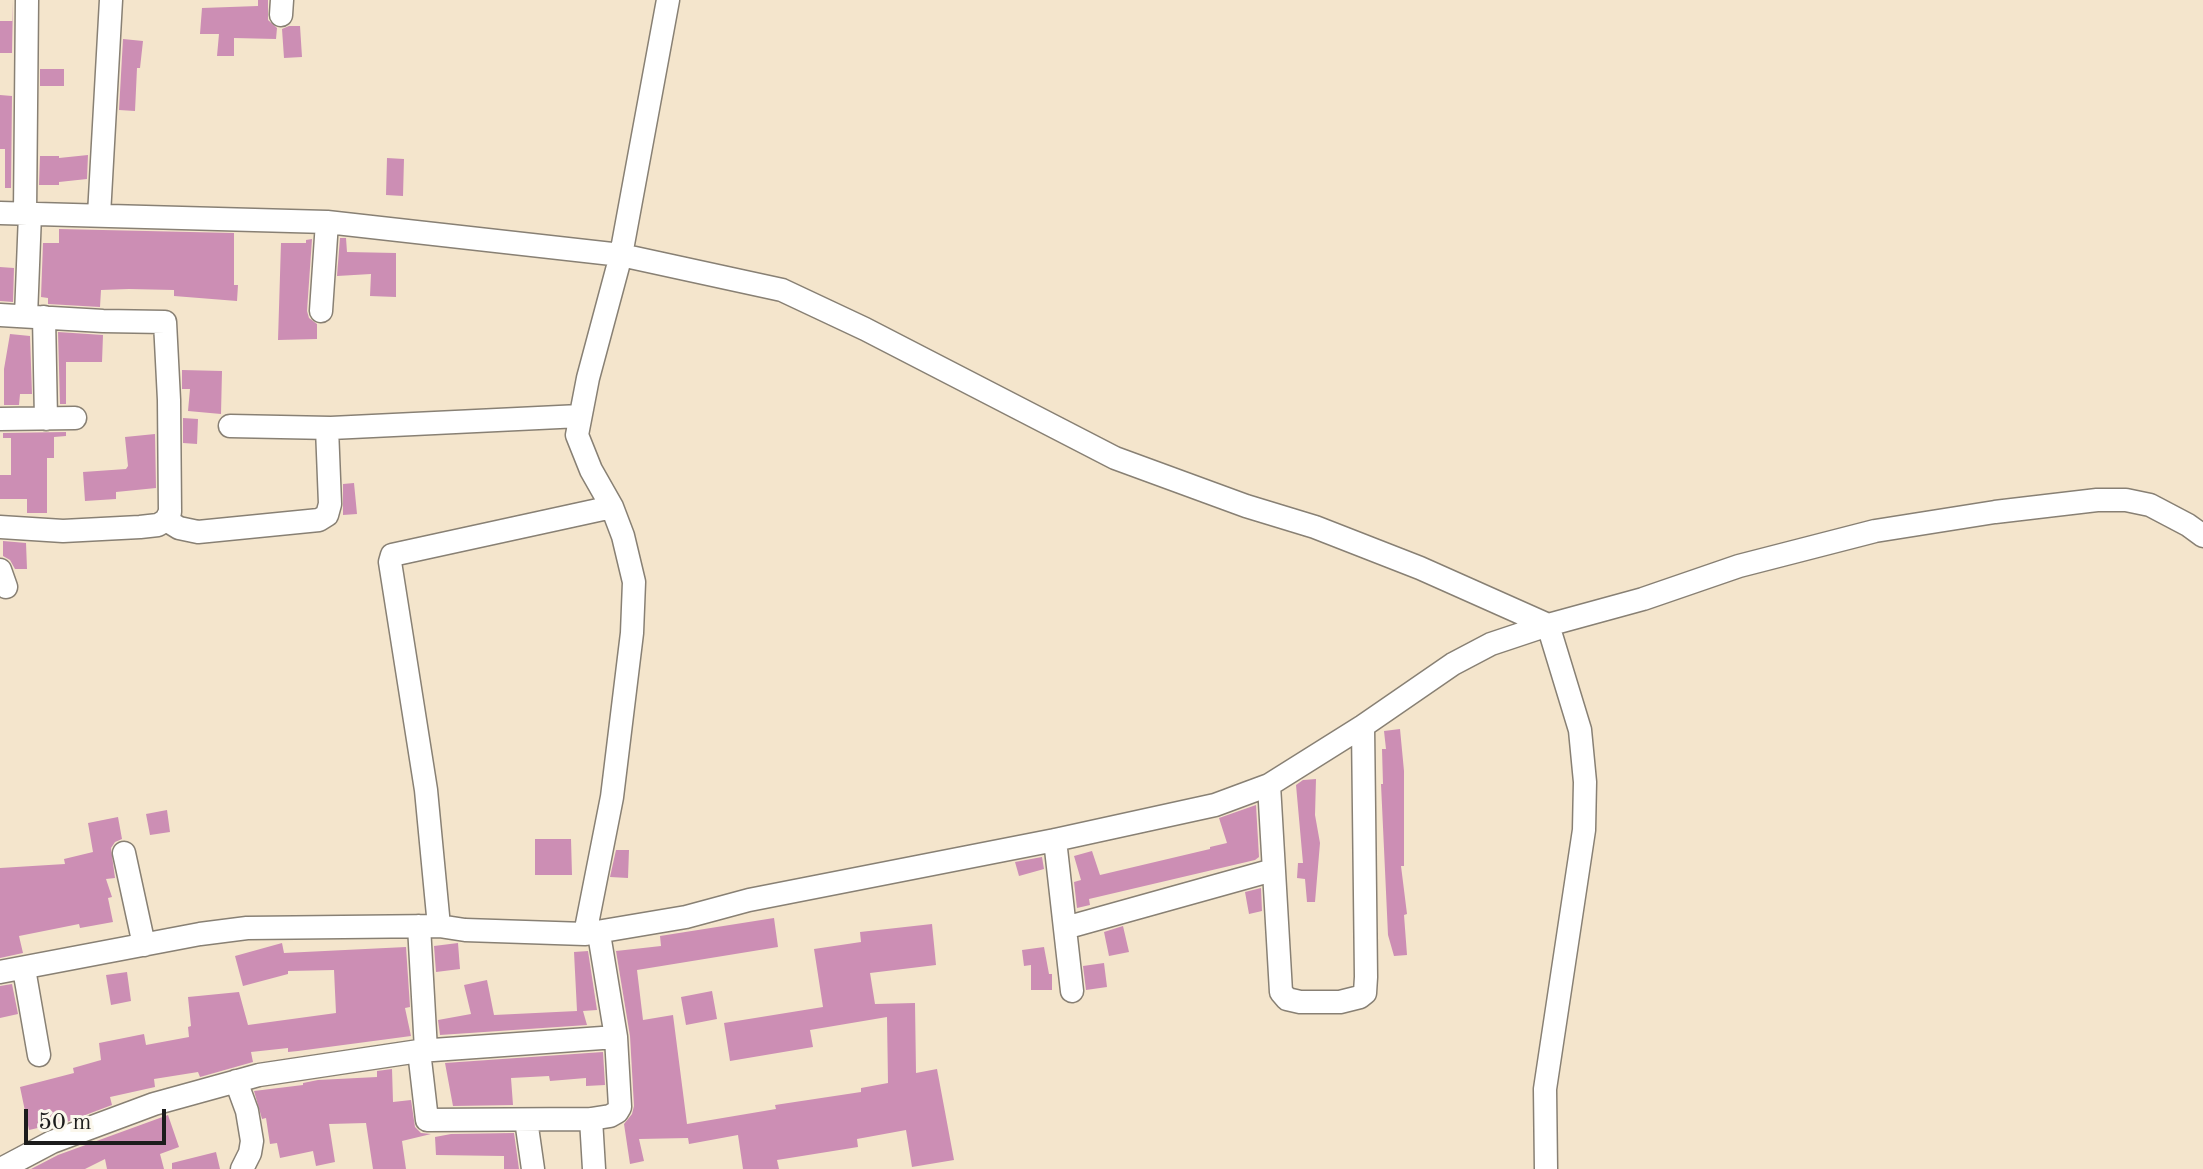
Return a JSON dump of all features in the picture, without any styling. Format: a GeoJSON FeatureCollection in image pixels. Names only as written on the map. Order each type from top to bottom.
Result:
{"type":"FeatureCollection","features":[{"type":"Feature","properties":{"kind":"street"},"geometry":{"type":"LineString","coordinates":[[27,0],[28,214],[46,419]]}},
{"type":"Feature","properties":{"kind":"street"},"geometry":{"type":"LineString","coordinates":[[99,215],[111,0]]}},
{"type":"Feature","properties":{"kind":"street"},"geometry":{"type":"LineString","coordinates":[[612,507],[392,555],[390,562],[426,790],[429,926],[422,1050],[427,1120],[591,1119],[610,1116],[620,1107],[616,1037],[592,934],[632,633],[634,582],[612,507],[591,470],[577,435],[588,378],[621,255],[668,0]]}},
{"type":"Feature","properties":{"kind":"street"},"geometry":{"type":"LineString","coordinates":[[0,213],[327,222],[621,255],[782,290],[865,329],[1115,458],[1246,506],[1315,527],[1420,568],[1548,625],[1580,730],[1585,782],[1584,830],[1545,1089],[1546,1169]]}},
{"type":"Feature","properties":{"kind":"street"},"geometry":{"type":"LineString","coordinates":[[321,311],[327,222]]}},
{"type":"Feature","properties":{"kind":"street"},"geometry":{"type":"LineString","coordinates":[[0,315],[165,322],[170,512],[166,520],[158,525],[125,528],[63,531],[0,527]]}},
{"type":"Feature","properties":{"kind":"street"},"geometry":{"type":"LineString","coordinates":[[230,426],[327,428],[580,416]]}},
{"type":"Feature","properties":{"kind":"street"},"geometry":{"type":"LineString","coordinates":[[0,419],[75,418]]}},
{"type":"Feature","properties":{"kind":"street"},"geometry":{"type":"LineString","coordinates":[[166,520],[179,528],[198,532],[319,520],[327,515],[330,504],[327,428]]}},
{"type":"Feature","properties":{"kind":"street"},"geometry":{"type":"LineString","coordinates":[[0,972],[247,928],[429,926],[592,934],[686,917],[749,900],[1215,805],[1269,785],[1453,664],[1491,644],[1643,599],[1739,566],[1860,534],[1995,512],[2097,500],[2126,500],[2150,505],[2203,536]]}},
{"type":"Feature","properties":{"kind":"street"},"geometry":{"type":"LineString","coordinates":[[1269,785],[1281,992],[1287,999],[1300,1002],[1340,1002],[1360,997],[1365,993],[1366,977],[1363,726]]}},
{"type":"Feature","properties":{"kind":"street"},"geometry":{"type":"LineString","coordinates":[[1055,840],[1072,991]]}},
{"type":"Feature","properties":{"kind":"street"},"geometry":{"type":"LineString","coordinates":[[124,853],[144,945]]}},
{"type":"Feature","properties":{"kind":"street"},"geometry":{"type":"LineString","coordinates":[[1065,928],[1273,870]]}},
{"type":"Feature","properties":{"kind":"street"},"geometry":{"type":"LineString","coordinates":[[24,969],[39,1055]]}},
{"type":"Feature","properties":{"kind":"street"},"geometry":{"type":"LineString","coordinates":[[1,1169],[52,1142],[139,1109],[236,1081],[329,1063],[422,1050],[616,1037]]}},
{"type":"Feature","properties":{"kind":"street"},"geometry":{"type":"LineString","coordinates":[[236,1081],[247,1111],[252,1141],[242,1169]]}},
{"type":"Feature","properties":{"kind":"street"},"geometry":{"type":"LineString","coordinates":[[591,1119],[594,1169]]}},
{"type":"Feature","properties":{"kind":"street"},"geometry":{"type":"LineString","coordinates":[[526,1120],[533,1169]]}},
{"type":"Feature","properties":{"kind":"building"},"geometry":{"type":"Polygon","coordinates":[[[258,0],[268,0],[268,20],[277,28],[276,39],[234,38],[234,56],[217,56],[219,34],[200,34],[202,8],[258,6],[258,0]]]}},
{"type":"Feature","properties":{"kind":"building"},"geometry":{"type":"Polygon","coordinates":[[[0,21],[13,21],[12,53],[0,53],[0,21]]]}},
{"type":"Feature","properties":{"kind":"building"},"geometry":{"type":"Polygon","coordinates":[[[300,26],[302,57],[284,58],[282,29],[300,26]]]}},
{"type":"Feature","properties":{"kind":"building"},"geometry":{"type":"Polygon","coordinates":[[[123,39],[143,41],[140,68],[137,68],[135,111],[119,110],[123,39]]]}},
{"type":"Feature","properties":{"kind":"building"},"geometry":{"type":"Polygon","coordinates":[[[40,69],[64,69],[64,86],[40,86],[40,69]]]}},
{"type":"Feature","properties":{"kind":"building"},"geometry":{"type":"Polygon","coordinates":[[[0,95],[12,96],[11,188],[5,188],[5,149],[0,149],[0,95]]]}},
{"type":"Feature","properties":{"kind":"building"},"geometry":{"type":"Polygon","coordinates":[[[88,155],[87,179],[59,182],[59,185],[39,185],[40,156],[88,155]]]}},
{"type":"Feature","properties":{"kind":"building"},"geometry":{"type":"Polygon","coordinates":[[[387,158],[404,159],[403,196],[386,195],[387,158]]]}},
{"type":"Feature","properties":{"kind":"building"},"geometry":{"type":"Polygon","coordinates":[[[59,229],[234,233],[237,301],[174,296],[174,290],[129,289],[101,290],[100,307],[48,304],[48,298],[41,297],[43,243],[59,243],[59,229]]]}},
{"type":"Feature","properties":{"kind":"building"},"geometry":{"type":"Polygon","coordinates":[[[340,238],[346,238],[347,252],[396,253],[396,297],[370,296],[371,274],[337,276],[340,238]]]}},
{"type":"Feature","properties":{"kind":"building"},"geometry":{"type":"Polygon","coordinates":[[[312,239],[307,311],[309,318],[317,324],[317,339],[278,340],[281,243],[306,243],[306,240],[312,239]]]}},
{"type":"Feature","properties":{"kind":"building"},"geometry":{"type":"Polygon","coordinates":[[[0,267],[14,268],[13,302],[0,301],[0,267]]]}},
{"type":"Feature","properties":{"kind":"building"},"geometry":{"type":"Polygon","coordinates":[[[58,332],[103,335],[102,362],[66,362],[66,404],[60,404],[58,332]]]}},
{"type":"Feature","properties":{"kind":"building"},"geometry":{"type":"Polygon","coordinates":[[[10,334],[30,336],[32,394],[20,394],[19,405],[4,405],[4,369],[10,334]]]}},
{"type":"Feature","properties":{"kind":"building"},"geometry":{"type":"Polygon","coordinates":[[[182,370],[222,371],[221,414],[188,411],[190,389],[182,389],[182,370]]]}},
{"type":"Feature","properties":{"kind":"building"},"geometry":{"type":"Polygon","coordinates":[[[183,418],[198,419],[197,444],[183,443],[183,418]]]}},
{"type":"Feature","properties":{"kind":"building"},"geometry":{"type":"Polygon","coordinates":[[[66,432],[66,436],[54,437],[54,458],[47,458],[47,513],[27,513],[27,499],[0,499],[0,475],[11,475],[11,438],[3,438],[3,433],[66,432]]]}},
{"type":"Feature","properties":{"kind":"building"},"geometry":{"type":"Polygon","coordinates":[[[155,434],[156,488],[116,492],[116,499],[85,501],[83,472],[126,469],[125,437],[155,434]]]}},
{"type":"Feature","properties":{"kind":"building"},"geometry":{"type":"Polygon","coordinates":[[[354,483],[357,514],[343,515],[343,484],[354,483]]]}},
{"type":"Feature","properties":{"kind":"building"},"geometry":{"type":"Polygon","coordinates":[[[3,541],[26,543],[27,569],[15,569],[10,560],[3,556],[3,541]]]}},
{"type":"Feature","properties":{"kind":"building"},"geometry":{"type":"Polygon","coordinates":[[[1400,729],[1404,771],[1404,866],[1401,866],[1407,914],[1404,915],[1407,955],[1394,956],[1388,935],[1381,784],[1382,749],[1386,749],[1384,731],[1400,729]]]}},
{"type":"Feature","properties":{"kind":"building"},"geometry":{"type":"Polygon","coordinates":[[[1316,779],[1315,815],[1320,843],[1315,902],[1307,902],[1305,879],[1297,878],[1298,863],[1303,863],[1296,785],[1303,780],[1316,779]]]}},
{"type":"Feature","properties":{"kind":"building"},"geometry":{"type":"Polygon","coordinates":[[[1256,805],[1259,857],[1255,860],[1089,899],[1090,905],[1077,908],[1074,882],[1081,880],[1074,856],[1092,851],[1100,875],[1210,849],[1227,843],[1219,818],[1256,805]]]}},
{"type":"Feature","properties":{"kind":"building"},"geometry":{"type":"Polygon","coordinates":[[[167,810],[170,832],[150,835],[146,814],[167,810]]]}},
{"type":"Feature","properties":{"kind":"building"},"geometry":{"type":"Polygon","coordinates":[[[118,817],[122,839],[111,848],[115,878],[106,879],[112,897],[108,898],[113,922],[80,928],[79,924],[19,936],[23,953],[0,958],[0,868],[65,864],[64,859],[93,852],[88,823],[118,817]]]}},
{"type":"Feature","properties":{"kind":"building"},"geometry":{"type":"Polygon","coordinates":[[[535,839],[571,839],[572,875],[535,875],[535,839]]]}},
{"type":"Feature","properties":{"kind":"building"},"geometry":{"type":"Polygon","coordinates":[[[616,850],[629,850],[628,878],[610,877],[616,850]]]}},
{"type":"Feature","properties":{"kind":"building"},"geometry":{"type":"Polygon","coordinates":[[[1042,857],[1044,869],[1019,876],[1015,862],[1042,857]]]}},
{"type":"Feature","properties":{"kind":"building"},"geometry":{"type":"Polygon","coordinates":[[[1261,888],[1262,911],[1249,914],[1245,892],[1261,888]]]}},
{"type":"Feature","properties":{"kind":"building"},"geometry":{"type":"Polygon","coordinates":[[[774,918],[778,947],[637,970],[643,1020],[673,1015],[687,1124],[776,1109],[775,1105],[861,1092],[861,1088],[888,1083],[887,1017],[810,1030],[813,1047],[730,1061],[724,1023],[823,1007],[814,949],[861,942],[860,932],[932,924],[936,965],[870,973],[875,1004],[915,1003],[916,1073],[937,1069],[954,1160],[912,1167],[906,1130],[857,1139],[858,1147],[777,1160],[779,1169],[743,1169],[738,1135],[689,1144],[688,1138],[639,1139],[644,1161],[630,1164],[624,1124],[634,1106],[630,1036],[616,951],[661,946],[660,936],[774,918]]]}},
{"type":"Feature","properties":{"kind":"building"},"geometry":{"type":"Polygon","coordinates":[[[1123,926],[1129,952],[1109,956],[1104,932],[1123,926]]]}},
{"type":"Feature","properties":{"kind":"building"},"geometry":{"type":"Polygon","coordinates":[[[282,943],[284,953],[406,947],[410,1007],[405,1008],[411,1036],[288,1052],[288,1048],[251,1052],[253,1062],[200,1077],[198,1072],[154,1079],[155,1087],[110,1097],[112,1105],[43,1131],[42,1127],[29,1130],[20,1087],[74,1073],[73,1068],[101,1060],[99,1043],[144,1034],[146,1045],[189,1037],[188,997],[239,992],[248,1025],[336,1013],[334,970],[288,971],[288,974],[243,986],[235,956],[282,943]]]}},
{"type":"Feature","properties":{"kind":"building"},"geometry":{"type":"Polygon","coordinates":[[[458,943],[460,969],[436,972],[434,946],[458,943]]]}},
{"type":"Feature","properties":{"kind":"building"},"geometry":{"type":"Polygon","coordinates":[[[1044,947],[1049,974],[1052,974],[1052,990],[1031,990],[1031,965],[1024,966],[1022,950],[1044,947]]]}},
{"type":"Feature","properties":{"kind":"building"},"geometry":{"type":"Polygon","coordinates":[[[588,951],[597,1010],[583,1011],[587,1025],[440,1035],[438,1020],[471,1014],[464,985],[487,980],[494,1015],[577,1011],[574,952],[588,951]]]}},
{"type":"Feature","properties":{"kind":"building"},"geometry":{"type":"Polygon","coordinates":[[[1104,963],[1107,987],[1086,990],[1083,966],[1104,963]]]}},
{"type":"Feature","properties":{"kind":"building"},"geometry":{"type":"Polygon","coordinates":[[[127,972],[131,1001],[111,1005],[106,975],[127,972]]]}},
{"type":"Feature","properties":{"kind":"building"},"geometry":{"type":"Polygon","coordinates":[[[12,984],[18,1014],[0,1018],[0,986],[12,984]]]}},
{"type":"Feature","properties":{"kind":"building"},"geometry":{"type":"Polygon","coordinates":[[[712,991],[717,1019],[686,1025],[681,997],[712,991]]]}},
{"type":"Feature","properties":{"kind":"building"},"geometry":{"type":"Polygon","coordinates":[[[603,1052],[605,1085],[586,1086],[586,1078],[550,1081],[549,1076],[511,1078],[513,1105],[453,1106],[445,1063],[603,1052]]]}},
{"type":"Feature","properties":{"kind":"building"},"geometry":{"type":"Polygon","coordinates":[[[392,1069],[393,1102],[411,1100],[415,1127],[421,1133],[431,1134],[402,1141],[406,1169],[373,1169],[366,1123],[329,1124],[335,1162],[316,1166],[313,1151],[280,1158],[277,1143],[270,1144],[266,1118],[262,1119],[254,1091],[318,1080],[377,1077],[377,1071],[392,1069]]]}},
{"type":"Feature","properties":{"kind":"building"},"geometry":{"type":"Polygon","coordinates":[[[168,1115],[179,1147],[160,1154],[164,1169],[107,1169],[105,1159],[85,1169],[31,1169],[58,1155],[168,1115]]]}},
{"type":"Feature","properties":{"kind":"building"},"geometry":{"type":"Polygon","coordinates":[[[514,1133],[519,1169],[504,1169],[504,1156],[436,1155],[435,1137],[514,1133]]]}},
{"type":"Feature","properties":{"kind":"building"},"geometry":{"type":"Polygon","coordinates":[[[216,1152],[220,1169],[172,1169],[172,1163],[216,1152]]]}}]}
